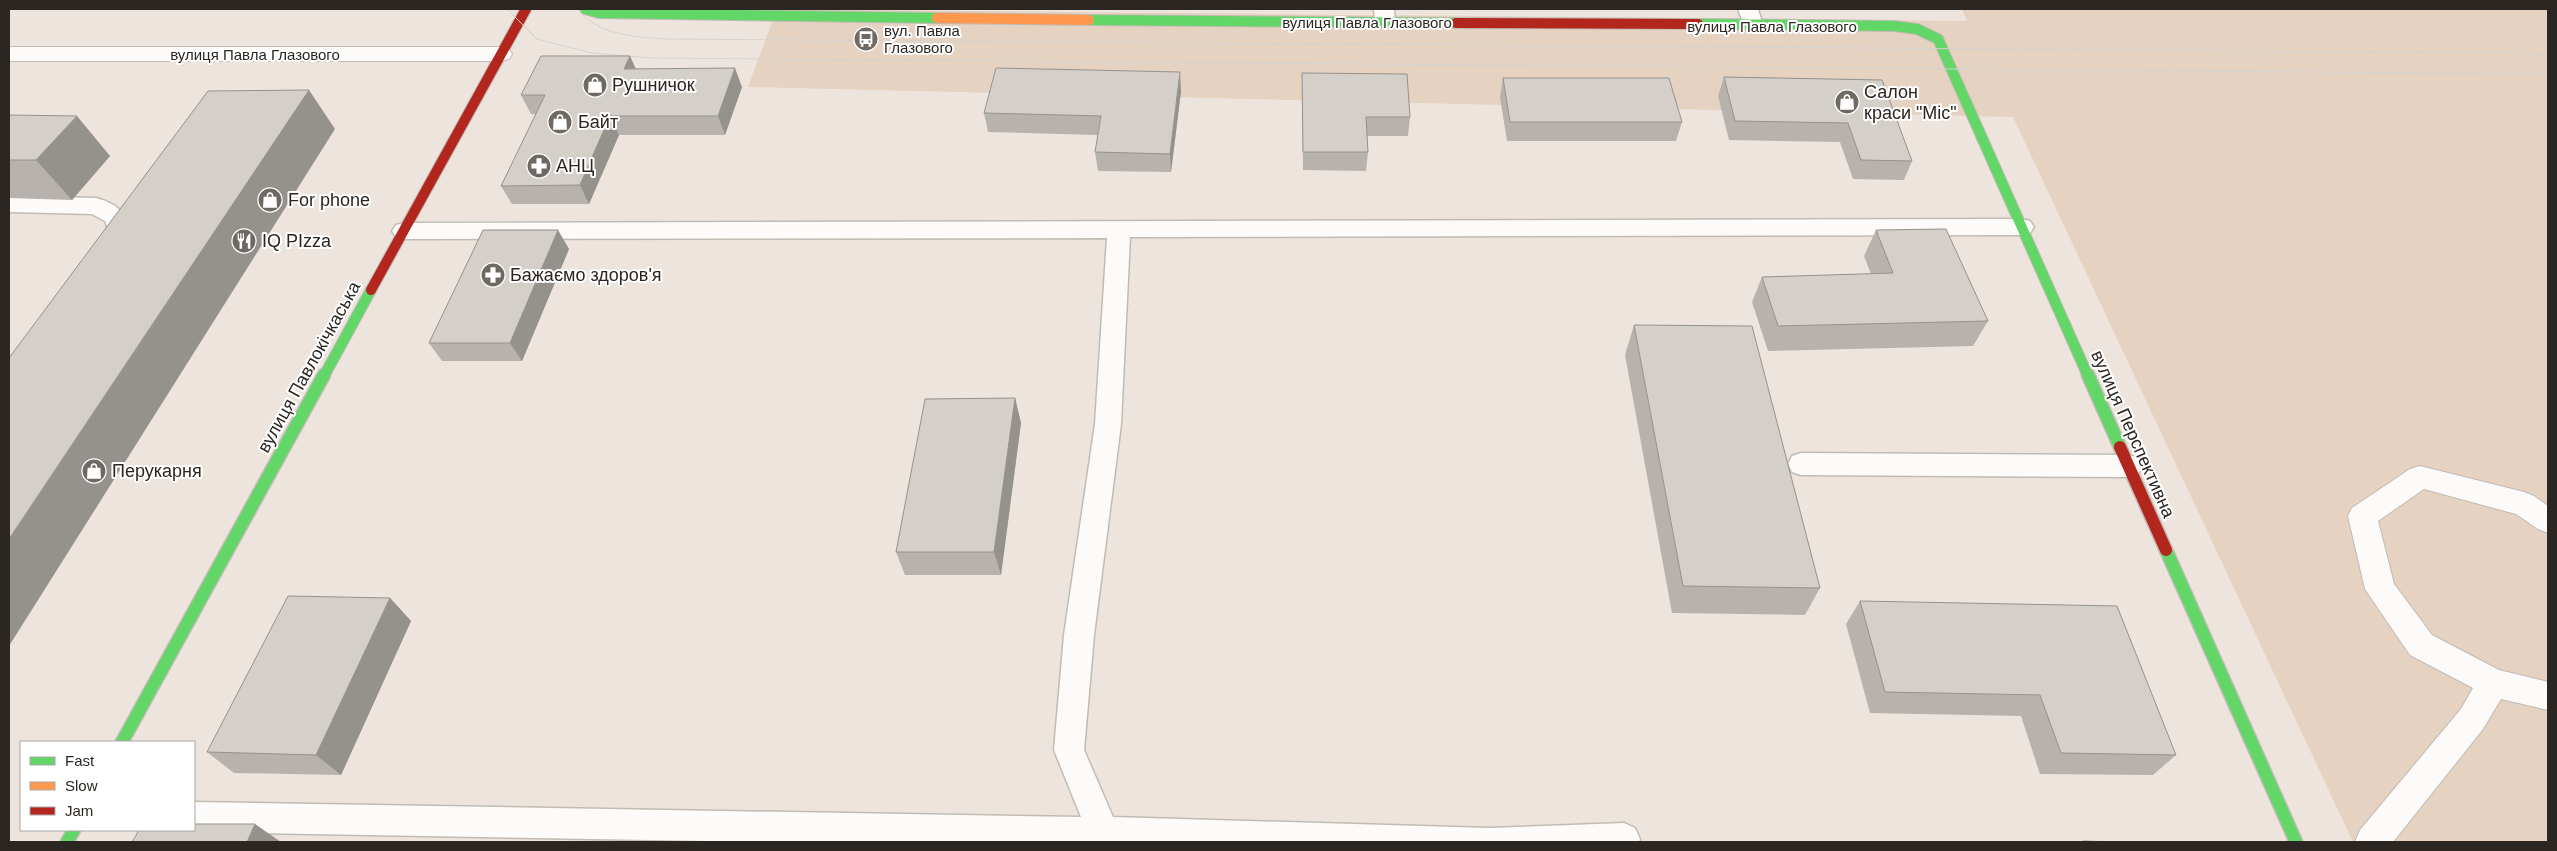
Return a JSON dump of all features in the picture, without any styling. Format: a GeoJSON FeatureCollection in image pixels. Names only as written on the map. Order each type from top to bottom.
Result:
{"type":"FeatureCollection","features":[{"type":"Feature","properties":{"kind":"street","name":"вулиця Павлокічкаська"},"geometry":{"type":"LineString","coordinates":[[123,741],[526,9]]}},
{"type":"Feature","properties":{"kind":"street","name":"вулиця Павла Глазового"},"geometry":{"type":"LineString","coordinates":[[585,9],[599,13],[1750,17],[1894,26],[1917,29],[1938,39]]}},
{"type":"Feature","properties":{"kind":"street","name":"вулиця Перспективна"},"geometry":{"type":"LineString","coordinates":[[1938,39],[2296,842]]}},
{"type":"Feature","properties":{"kind":"street","name":"вулиця Павла Глазового"},"geometry":{"type":"LineString","coordinates":[[9,54],[501,54]]}},
{"type":"Feature","properties":{"kind":"street"},"geometry":{"type":"LineString","coordinates":[[2548,521],[2524,504],[2420,477],[2362,516],[2380,589],[2421,645],[2493,683],[2548,696]]}},
{"type":"Feature","properties":{"kind":"street"},"geometry":{"type":"LineString","coordinates":[[2372,842],[2472,719],[2493,683]]}},
{"type":"Feature","properties":{"kind":"street"},"geometry":{"type":"LineString","coordinates":[[67,842],[73,831]]}},
{"type":"Feature","properties":{"kind":"lane"},"geometry":{"type":"LineString","coordinates":[[9,204],[96,206],[114,216],[121,231],[111,259],[106,267]]}},
{"type":"Feature","properties":{"kind":"lane"},"geometry":{"type":"LineString","coordinates":[[404,231],[2022,228]]}},
{"type":"Feature","properties":{"kind":"lane"},"geometry":{"type":"LineString","coordinates":[[1104,833],[1069,750],[1079,635],[1108,424],[1119,229]]}},
{"type":"Feature","properties":{"kind":"lane"},"geometry":{"type":"LineString","coordinates":[[1801,464],[2129,466]]}},
{"type":"Feature","properties":{"kind":"lane"},"geometry":{"type":"LineString","coordinates":[[195,817],[1104,833],[1231,838],[1484,842]]}},
{"type":"Feature","properties":{"kind":"lane"},"geometry":{"type":"LineString","coordinates":[[1493,842],[1624,839]]}},
{"type":"Feature","properties":{"kind":"shaded area"},"geometry":{"type":"Polygon","coordinates":[[[777,9],[1967,21],[1962,9],[2548,9],[2548,842],[2353,842],[2013,117],[748,87],[777,9]]]}},
{"type":"Feature","properties":{"kind":"building"},"geometry":{"type":"Polygon","coordinates":[[[541,56],[630,56],[624,69],[735,68],[718,116],[610,116],[580,185],[501,186],[545,95],[521,95],[541,56]]]}},
{"type":"Feature","properties":{"kind":"building"},"geometry":{"type":"Polygon","coordinates":[[[996,68],[1180,72],[1170,154],[1095,152],[1101,116],[984,113],[996,68]]]}},
{"type":"Feature","properties":{"kind":"building"},"geometry":{"type":"Polygon","coordinates":[[[1302,73],[1407,74],[1410,117],[1366,117],[1368,152],[1303,152],[1302,73]]]}},
{"type":"Feature","properties":{"kind":"building"},"geometry":{"type":"Polygon","coordinates":[[[1724,77],[1882,80],[1912,161],[1861,160],[1848,123],[1735,121],[1724,77]]]}},
{"type":"Feature","properties":{"kind":"building"},"geometry":{"type":"Polygon","coordinates":[[[1503,78],[1669,78],[1682,122],[1510,122],[1503,78]]]}},
{"type":"Feature","properties":{"kind":"building"},"geometry":{"type":"Polygon","coordinates":[[[309,90],[9,539],[9,358],[208,91],[309,90]]]}},
{"type":"Feature","properties":{"kind":"building"},"geometry":{"type":"Polygon","coordinates":[[[9,115],[77,116],[36,160],[9,160],[9,115]]]}},
{"type":"Feature","properties":{"kind":"building"},"geometry":{"type":"Polygon","coordinates":[[[1946,229],[1988,321],[1778,326],[1762,277],[1893,273],[1876,230],[1946,229]]]}},
{"type":"Feature","properties":{"kind":"building"},"geometry":{"type":"Polygon","coordinates":[[[483,230],[558,230],[510,343],[429,343],[483,230]]]}},
{"type":"Feature","properties":{"kind":"building"},"geometry":{"type":"Polygon","coordinates":[[[1634,325],[1752,326],[1820,588],[1683,586],[1634,325]]]}},
{"type":"Feature","properties":{"kind":"building"},"geometry":{"type":"Polygon","coordinates":[[[1015,398],[994,552],[896,552],[925,399],[1015,398]]]}},
{"type":"Feature","properties":{"kind":"building"},"geometry":{"type":"Polygon","coordinates":[[[288,596],[390,598],[316,755],[207,752],[288,596]]]}},
{"type":"Feature","properties":{"kind":"building"},"geometry":{"type":"Polygon","coordinates":[[[1860,601],[2117,606],[2176,755],[2061,753],[2040,695],[1885,692],[1860,601]]]}},
{"type":"Feature","properties":{"kind":"building"},"geometry":{"type":"Polygon","coordinates":[[[195,824],[255,824],[247,842],[132,842],[138,831],[195,831],[195,824]]]}},
{"type":"Feature","properties":{"kind":"building"},"geometry":{"type":"Polygon","coordinates":[[[2083,841],[2118,842],[2083,842],[2083,841]]]}},
{"type":"Feature","properties":{"kind":"tram line"},"geometry":{"type":"LineString","coordinates":[[507,9],[537,39],[592,53],[652,58],[2548,74]]}},
{"type":"Feature","properties":{"kind":"tram line"},"geometry":{"type":"LineString","coordinates":[[578,9],[586,18],[607,30],[631,36],[668,39],[2527,53],[2548,56]]}},
{"type":"Feature","properties":{"kind":"traffic: fast"},"geometry":{"type":"LineString","coordinates":[[585,9],[599,13],[937,18]]}},
{"type":"Feature","properties":{"kind":"traffic: fast"},"geometry":{"type":"LineString","coordinates":[[1089,20],[1456,23]]}},
{"type":"Feature","properties":{"kind":"traffic: fast"},"geometry":{"type":"LineString","coordinates":[[1698,24],[1894,26],[1917,29],[1938,39],[2120,447]]}},
{"type":"Feature","properties":{"kind":"traffic: fast"},"geometry":{"type":"LineString","coordinates":[[123,741],[371,290]]}},
{"type":"Feature","properties":{"kind":"traffic: fast"},"geometry":{"type":"LineString","coordinates":[[2166,550],[2296,842]]}},
{"type":"Feature","properties":{"kind":"traffic: fast"},"geometry":{"type":"LineString","coordinates":[[67,842],[73,831]]}},
{"type":"Feature","properties":{"kind":"traffic: slow"},"geometry":{"type":"LineString","coordinates":[[937,18],[1089,20]]}},
{"type":"Feature","properties":{"kind":"traffic: jam"},"geometry":{"type":"LineString","coordinates":[[371,290],[526,9]]}},
{"type":"Feature","properties":{"kind":"traffic: jam"},"geometry":{"type":"LineString","coordinates":[[1456,23],[1698,24]]}},
{"type":"Feature","properties":{"kind":"traffic: jam"},"geometry":{"type":"LineString","coordinates":[[2120,447],[2166,550]]}},
{"type":"Feature","properties":{"kind":"place","name":"вул. Павла Глазового"},"geometry":{"type":"Point","coordinates":[866,39]}},
{"type":"Feature","properties":{"kind":"place","name":"Рушничок"},"geometry":{"type":"Point","coordinates":[595,85]}},
{"type":"Feature","properties":{"kind":"place","name":"Салон краси \"Міс\""},"geometry":{"type":"Point","coordinates":[1847,102]}},
{"type":"Feature","properties":{"kind":"place","name":"Байт"},"geometry":{"type":"Point","coordinates":[560,122]}},
{"type":"Feature","properties":{"kind":"place","name":"АНЦ"},"geometry":{"type":"Point","coordinates":[539,166]}},
{"type":"Feature","properties":{"kind":"place","name":"For phone"},"geometry":{"type":"Point","coordinates":[270,200]}},
{"type":"Feature","properties":{"kind":"place","name":"IQ PIzza"},"geometry":{"type":"Point","coordinates":[244,241]}},
{"type":"Feature","properties":{"kind":"place","name":"Бажаємо здоров'я"},"geometry":{"type":"Point","coordinates":[493,275]}},
{"type":"Feature","properties":{"kind":"place","name":"Перукарня"},"geometry":{"type":"Point","coordinates":[94,471]}}]}
